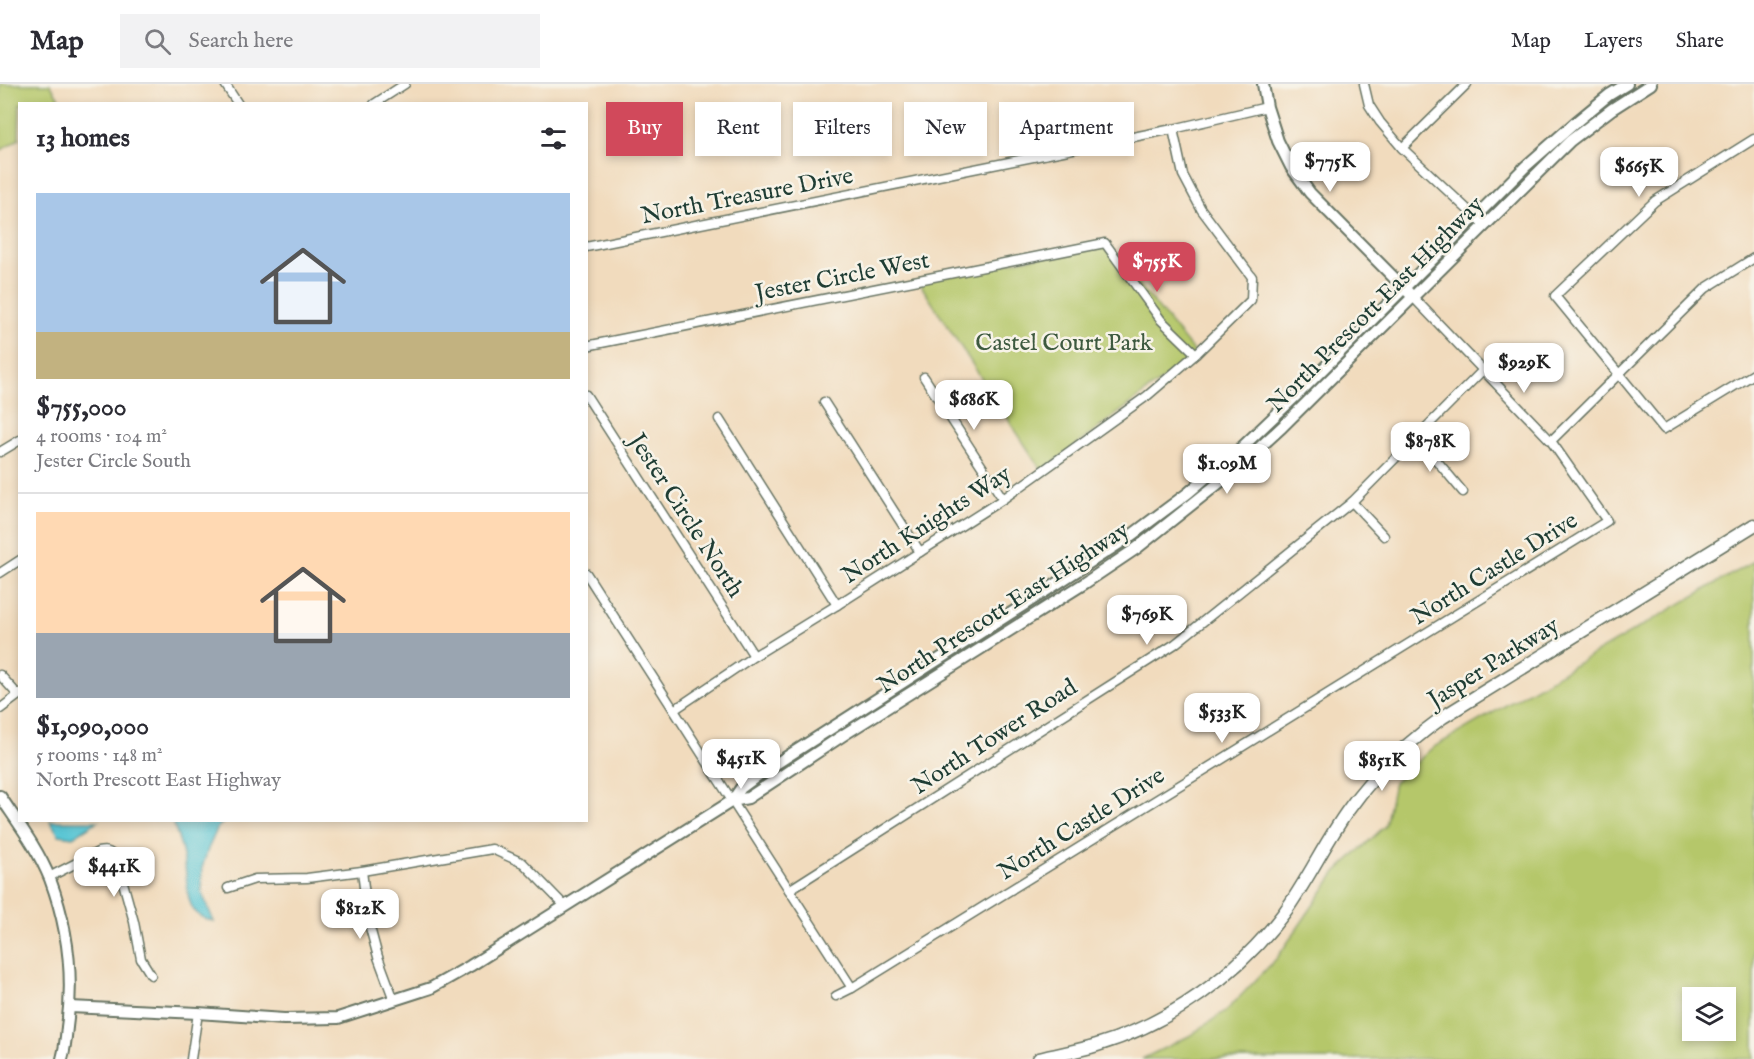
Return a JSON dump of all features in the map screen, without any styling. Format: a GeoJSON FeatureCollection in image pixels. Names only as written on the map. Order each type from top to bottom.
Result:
{"type":"FeatureCollection","features":[{"type":"Feature","properties":{"kind":"main road","name":"Jasper Parkway"},"geometry":{"type":"LineString","coordinates":[[1039,1059],[1098,1045],[1145,1026],[1180,1008],[1212,986],[1261,942],[1306,880],[1349,809],[1389,761],[1417,736],[1453,711],[1754,525]]}},
{"type":"Feature","properties":{"kind":"street"},"geometry":{"type":"LineString","coordinates":[[225,84],[237,102]]}},
{"type":"Feature","properties":{"kind":"street"},"geometry":{"type":"LineString","coordinates":[[377,102],[405,84]]}},
{"type":"Feature","properties":{"kind":"street"},"geometry":{"type":"LineString","coordinates":[[1263,84],[1278,141],[1291,167],[1310,193],[1551,441],[1706,288],[1754,258]]}},
{"type":"Feature","properties":{"kind":"street"},"geometry":{"type":"LineString","coordinates":[[1364,84],[1369,105],[1402,148],[1480,221]]}},
{"type":"Feature","properties":{"kind":"street"},"geometry":{"type":"LineString","coordinates":[[1402,148],[1467,84]]}},
{"type":"Feature","properties":{"kind":"street","name":"North Prescott East Highway"},"geometry":{"type":"LineString","coordinates":[[1480,221],[1526,166],[1610,95],[1627,84]]}},
{"type":"Feature","properties":{"kind":"street","name":"North Prescott East Highway"},"geometry":{"type":"LineString","coordinates":[[70,1007],[284,1019],[338,1018],[431,988],[470,966],[732,801],[748,798],[1137,548],[1234,471],[1282,427],[1480,221],[1570,141],[1612,109],[1651,84]]}},
{"type":"Feature","properties":{"kind":"street","name":"North Treasure Drive"},"geometry":{"type":"LineString","coordinates":[[588,247],[1173,129],[1267,106]]}},
{"type":"Feature","properties":{"kind":"street","name":"North Knights Way"},"geometry":{"type":"LineString","coordinates":[[674,710],[754,656],[1003,499],[1147,396],[1196,354],[1251,300],[1252,277],[1201,209],[1183,175],[1173,129]]}},
{"type":"Feature","properties":{"kind":"street"},"geometry":{"type":"LineString","coordinates":[[1754,139],[1655,201],[1555,296],[1664,429],[1754,374]]}},
{"type":"Feature","properties":{"kind":"street","name":"Jester Circle West"},"geometry":{"type":"LineString","coordinates":[[588,346],[1105,243],[1161,320],[1196,354]]}},
{"type":"Feature","properties":{"kind":"street","name":"North Prescott East Highway"},"geometry":{"type":"LineString","coordinates":[[732,801],[741,788],[760,774],[1129,537],[1241,448],[1409,293]]}},
{"type":"Feature","properties":{"kind":"street","name":"North Tower Road"},"geometry":{"type":"LineString","coordinates":[[789,890],[1175,644],[1352,502],[1483,370]]}},
{"type":"Feature","properties":{"kind":"street"},"geometry":{"type":"LineString","coordinates":[[924,376],[1003,499]]}},
{"type":"Feature","properties":{"kind":"street","name":"Jester Circle North"},"geometry":{"type":"LineString","coordinates":[[588,398],[754,656]]}},
{"type":"Feature","properties":{"kind":"street"},"geometry":{"type":"LineString","coordinates":[[824,402],[920,552]]}},
{"type":"Feature","properties":{"kind":"street"},"geometry":{"type":"LineString","coordinates":[[719,419],[837,605]]}},
{"type":"Feature","properties":{"kind":"street"},"geometry":{"type":"LineString","coordinates":[[1417,437],[1463,492]]}},
{"type":"Feature","properties":{"kind":"street"},"geometry":{"type":"LineString","coordinates":[[0,452],[18,441]]}},
{"type":"Feature","properties":{"kind":"street","name":"North Castle Drive"},"geometry":{"type":"LineString","coordinates":[[836,996],[1607,521],[1551,441]]}},
{"type":"Feature","properties":{"kind":"street"},"geometry":{"type":"LineString","coordinates":[[1182,497],[1190,507]]}},
{"type":"Feature","properties":{"kind":"street"},"geometry":{"type":"LineString","coordinates":[[1352,502],[1384,536]]}},
{"type":"Feature","properties":{"kind":"street"},"geometry":{"type":"LineString","coordinates":[[0,573],[18,561]]}},
{"type":"Feature","properties":{"kind":"street"},"geometry":{"type":"LineString","coordinates":[[588,576],[852,988]]}},
{"type":"Feature","properties":{"kind":"street"},"geometry":{"type":"LineString","coordinates":[[974,638],[980,650]]}},
{"type":"Feature","properties":{"kind":"street"},"geometry":{"type":"LineString","coordinates":[[0,675],[18,693]]}},
{"type":"Feature","properties":{"kind":"street"},"geometry":{"type":"LineString","coordinates":[[0,709],[18,695]]}},
{"type":"Feature","properties":{"kind":"street"},"geometry":{"type":"LineString","coordinates":[[0,796],[31,842],[49,878],[64,925],[70,963],[70,1007],[62,1059]]}},
{"type":"Feature","properties":{"kind":"street"},"geometry":{"type":"LineString","coordinates":[[228,888],[255,879],[307,878],[492,849],[523,863],[565,906]]}},
{"type":"Feature","properties":{"kind":"street"},"geometry":{"type":"LineString","coordinates":[[49,878],[98,852],[105,851],[112,854],[117,861],[134,922],[141,959],[151,975]]}},
{"type":"Feature","properties":{"kind":"street"},"geometry":{"type":"LineString","coordinates":[[362,871],[368,921],[394,1000]]}},
{"type":"Feature","properties":{"kind":"street"},"geometry":{"type":"LineString","coordinates":[[191,1059],[198,1013]]}},
{"type":"Feature","properties":{"kind":"green space"},"geometry":{"type":"Polygon","coordinates":[[[0,84],[50,84],[61,102],[18,102],[18,140],[0,151],[0,84]]]}},
{"type":"Feature","properties":{"kind":"green space","name":"Castel Court Park"},"geometry":{"type":"Polygon","coordinates":[[[1105,243],[1196,354],[1042,471],[918,281],[1105,243]]]}},
{"type":"Feature","properties":{"kind":"green space"},"geometry":{"type":"Polygon","coordinates":[[[1754,561],[1754,1059],[1142,1059],[1189,1036],[1227,1010],[1277,958],[1336,872],[1385,826],[1394,783],[1432,748],[1754,561]]]}},
{"type":"Feature","properties":{"kind":"water"},"geometry":{"type":"Polygon","coordinates":[[[51,822],[96,822],[73,837],[59,835],[51,822]]]}},
{"type":"Feature","properties":{"kind":"water"},"geometry":{"type":"Polygon","coordinates":[[[172,822],[224,822],[218,827],[202,868],[201,890],[214,922],[199,915],[190,904],[178,837],[172,822]]]}}]}
